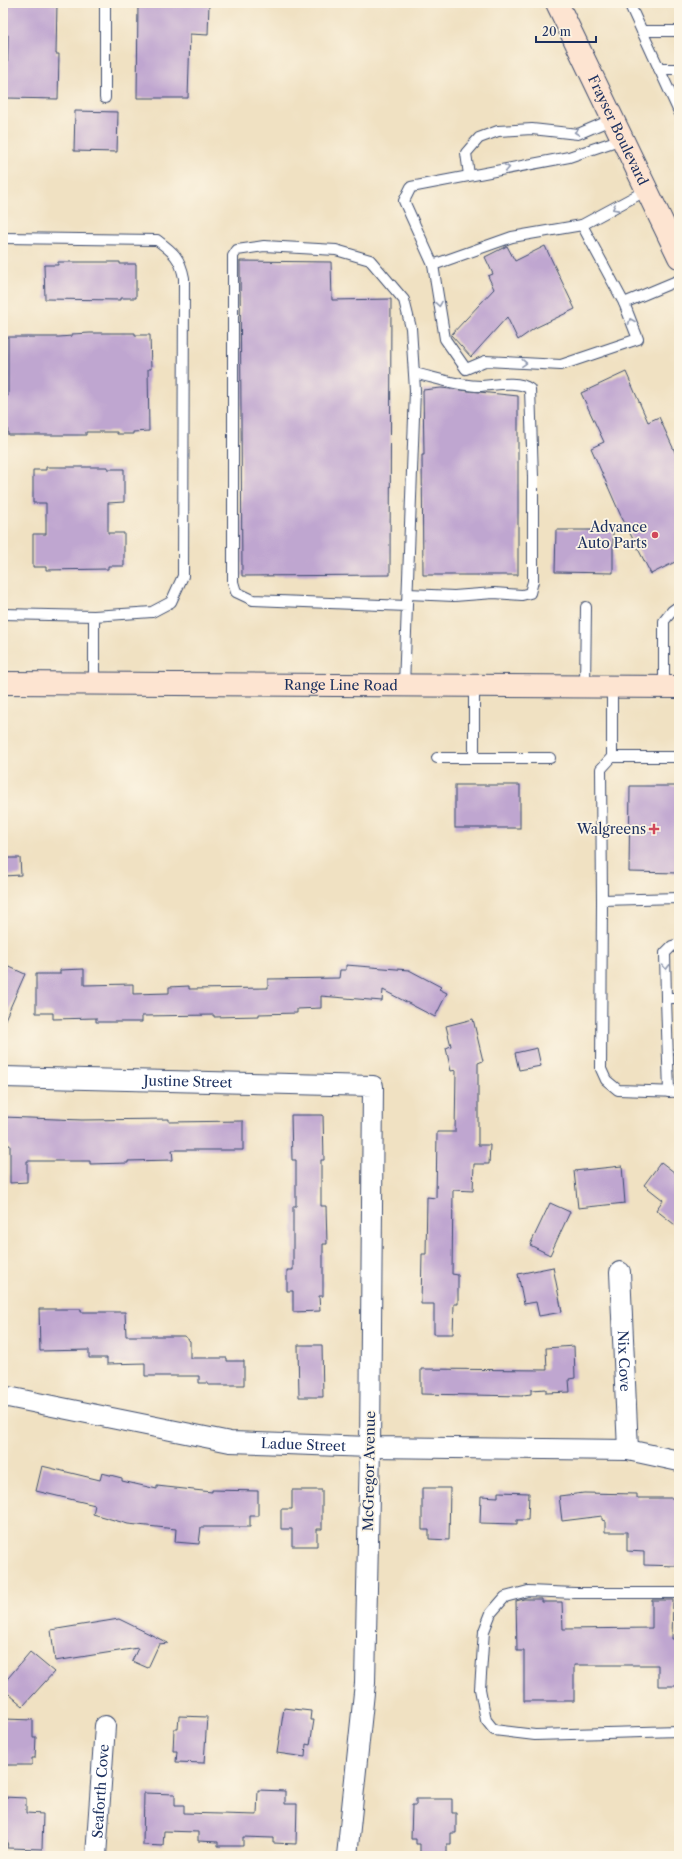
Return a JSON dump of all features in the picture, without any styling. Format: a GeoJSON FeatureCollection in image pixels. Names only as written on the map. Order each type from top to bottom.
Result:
{"type":"FeatureCollection","features":[{"type":"Feature","properties":{"kind":"main road","name":"Frayser Boulevard"},"geometry":{"type":"LineString","coordinates":[[557,3],[648,190],[673,229],[679,257]]}},
{"type":"Feature","properties":{"kind":"main road","name":"Range Line Road"},"geometry":{"type":"LineString","coordinates":[[3,683],[672,687]]}},
{"type":"Feature","properties":{"kind":"street","name":"Justine Street"},"geometry":{"type":"LineString","coordinates":[[3,1077],[373,1086]]}},
{"type":"Feature","properties":{"kind":"street","name":"McGregor Avenue"},"geometry":{"type":"LineString","coordinates":[[347,1856],[365,1683],[370,1447],[373,1086]]}},
{"type":"Feature","properties":{"kind":"street","name":"Nix Cove"},"geometry":{"type":"LineString","coordinates":[[620,1272],[628,1450]]}},
{"type":"Feature","properties":{"kind":"street","name":"Ladue Street"},"geometry":{"type":"LineString","coordinates":[[3,1396],[230,1442],[370,1447],[628,1450],[679,1461]]}},
{"type":"Feature","properties":{"kind":"street","name":"Seaforth Cove"},"geometry":{"type":"LineString","coordinates":[[96,1856],[105,1726]]}},
{"type":"Feature","properties":{"kind":"lane"},"geometry":{"type":"LineString","coordinates":[[105,3],[105,98]]}},
{"type":"Feature","properties":{"kind":"lane"},"geometry":{"type":"LineString","coordinates":[[629,3],[679,112]]}},
{"type":"Feature","properties":{"kind":"lane"},"geometry":{"type":"LineString","coordinates":[[642,31],[679,31]]}},
{"type":"Feature","properties":{"kind":"lane"},"geometry":{"type":"LineString","coordinates":[[659,69],[679,69]]}},
{"type":"Feature","properties":{"kind":"lane"},"geometry":{"type":"LineString","coordinates":[[469,175],[466,153],[479,138],[498,131],[532,129],[578,134],[613,118]]}},
{"type":"Feature","properties":{"kind":"lane"},"geometry":{"type":"LineString","coordinates":[[582,225],[624,303],[638,339],[561,365],[485,361],[466,369],[445,339],[433,265],[404,201],[411,187],[469,175],[569,158],[622,139]]}},
{"type":"Feature","properties":{"kind":"lane"},"geometry":{"type":"LineString","coordinates":[[433,265],[512,237],[582,225],[648,190]]}},
{"type":"Feature","properties":{"kind":"lane"},"geometry":{"type":"LineString","coordinates":[[3,238],[156,240],[172,251],[181,263],[184,278],[183,576],[172,602],[152,612],[94,616],[3,614]]}},
{"type":"Feature","properties":{"kind":"lane"},"geometry":{"type":"LineString","coordinates":[[404,686],[408,594],[414,373],[411,328],[404,300],[370,260],[336,250],[264,246],[237,250],[233,256],[232,477],[233,582],[236,592],[253,600],[407,606]]}},
{"type":"Feature","properties":{"kind":"lane"},"geometry":{"type":"LineString","coordinates":[[624,303],[679,280]]}},
{"type":"Feature","properties":{"kind":"lane"},"geometry":{"type":"LineString","coordinates":[[408,594],[454,596],[494,593],[522,595],[530,593],[532,590],[533,580],[533,477],[530,389],[526,386],[517,384],[466,385],[414,373]]}},
{"type":"Feature","properties":{"kind":"lane"},"geometry":{"type":"LineString","coordinates":[[672,687],[664,621],[672,611],[679,606]]}},
{"type":"Feature","properties":{"kind":"lane"},"geometry":{"type":"LineString","coordinates":[[585,687],[586,607]]}},
{"type":"Feature","properties":{"kind":"lane"},"geometry":{"type":"LineString","coordinates":[[94,616],[94,683]]}},
{"type":"Feature","properties":{"kind":"lane"},"geometry":{"type":"LineString","coordinates":[[474,686],[474,758]]}},
{"type":"Feature","properties":{"kind":"lane"},"geometry":{"type":"LineString","coordinates":[[612,687],[612,757],[601,769],[601,1069],[606,1080],[618,1090],[674,1092],[666,998],[665,953],[672,946],[679,944]]}},
{"type":"Feature","properties":{"kind":"lane"},"geometry":{"type":"LineString","coordinates":[[612,757],[679,757]]}},
{"type":"Feature","properties":{"kind":"lane"},"geometry":{"type":"LineString","coordinates":[[437,758],[550,758]]}},
{"type":"Feature","properties":{"kind":"lane"},"geometry":{"type":"LineString","coordinates":[[602,900],[679,898]]}},
{"type":"Feature","properties":{"kind":"lane"},"geometry":{"type":"LineString","coordinates":[[666,998],[679,998]]}},
{"type":"Feature","properties":{"kind":"lane"},"geometry":{"type":"LineString","coordinates":[[679,1593],[575,1593],[528,1591],[505,1597],[491,1612],[484,1631],[480,1689],[486,1720],[494,1730],[534,1735],[679,1731]]}},
{"type":"Feature","properties":{"kind":"building"},"geometry":{"type":"Polygon","coordinates":[[[6,3],[57,3],[56,54],[59,54],[58,99],[7,98],[8,35],[5,35],[6,3]]]}},
{"type":"Feature","properties":{"kind":"building"},"geometry":{"type":"Polygon","coordinates":[[[138,3],[209,3],[208,35],[190,34],[188,98],[137,98],[138,3]]]}},
{"type":"Feature","properties":{"kind":"building"},"geometry":{"type":"Polygon","coordinates":[[[75,111],[118,112],[117,152],[74,151],[75,111]]]}},
{"type":"Feature","properties":{"kind":"building"},"geometry":{"type":"Polygon","coordinates":[[[507,246],[515,261],[545,246],[575,309],[535,328],[518,340],[507,317],[471,357],[451,335],[494,289],[488,276],[493,274],[485,257],[507,246]]]}},
{"type":"Feature","properties":{"kind":"building"},"geometry":{"type":"Polygon","coordinates":[[[240,261],[331,262],[332,300],[391,299],[390,575],[242,576],[240,261]]]}},
{"type":"Feature","properties":{"kind":"building"},"geometry":{"type":"Polygon","coordinates":[[[58,262],[120,262],[120,264],[136,264],[136,298],[120,298],[120,300],[45,299],[44,265],[58,265],[58,262]]]}},
{"type":"Feature","properties":{"kind":"building"},"geometry":{"type":"Polygon","coordinates":[[[135,333],[135,335],[150,335],[151,369],[148,369],[149,431],[133,432],[133,434],[117,434],[117,432],[86,432],[86,435],[8,435],[5,396],[8,396],[8,337],[59,337],[72,336],[72,334],[135,333]]]}},
{"type":"Feature","properties":{"kind":"building"},"geometry":{"type":"Polygon","coordinates":[[[626,372],[648,422],[659,417],[679,461],[679,560],[651,574],[620,514],[591,448],[604,442],[581,393],[626,372]]]}},
{"type":"Feature","properties":{"kind":"building"},"geometry":{"type":"Polygon","coordinates":[[[441,388],[518,396],[518,575],[423,575],[423,390],[441,388]]]}},
{"type":"Feature","properties":{"kind":"building"},"geometry":{"type":"Polygon","coordinates":[[[46,467],[108,467],[108,469],[124,469],[124,502],[108,503],[108,533],[124,533],[124,566],[108,566],[108,569],[46,570],[46,567],[33,567],[33,534],[46,534],[46,503],[33,503],[33,470],[46,470],[46,467]]]}},
{"type":"Feature","properties":{"kind":"building"},"geometry":{"type":"Polygon","coordinates":[[[556,530],[613,530],[613,573],[555,572],[556,530]]]}},
{"type":"Feature","properties":{"kind":"building"},"geometry":{"type":"Polygon","coordinates":[[[455,785],[520,785],[520,828],[455,828],[455,785]]]}},
{"type":"Feature","properties":{"kind":"building","name":"Walgreens"},"geometry":{"type":"Polygon","coordinates":[[[630,786],[679,786],[679,873],[629,872],[630,786]]]}},
{"type":"Feature","properties":{"kind":"building"},"geometry":{"type":"Polygon","coordinates":[[[3,858],[20,858],[21,875],[3,876],[3,858]]]}},
{"type":"Feature","properties":{"kind":"building"},"geometry":{"type":"Polygon","coordinates":[[[3,964],[25,974],[3,1024],[3,964]]]}},
{"type":"Feature","properties":{"kind":"building"},"geometry":{"type":"Polygon","coordinates":[[[346,965],[409,970],[441,987],[439,989],[447,993],[435,1017],[383,990],[382,1001],[321,996],[321,1008],[297,1009],[297,1013],[259,1014],[259,1016],[142,1016],[142,1022],[96,1022],[96,1018],[53,1019],[53,1013],[36,1013],[36,974],[60,974],[60,970],[84,969],[84,985],[133,984],[133,994],[169,993],[169,987],[189,986],[189,989],[268,988],[268,979],[339,978],[340,970],[346,970],[346,965]]]}},
{"type":"Feature","properties":{"kind":"building"},"geometry":{"type":"Polygon","coordinates":[[[473,1019],[483,1061],[478,1063],[478,1145],[490,1145],[489,1164],[474,1164],[473,1191],[453,1190],[452,1274],[458,1275],[458,1304],[454,1304],[453,1334],[434,1334],[434,1304],[421,1304],[422,1254],[426,1254],[427,1197],[436,1198],[437,1132],[455,1132],[456,1070],[451,1071],[446,1048],[451,1046],[446,1026],[473,1019]]]}},
{"type":"Feature","properties":{"kind":"building"},"geometry":{"type":"Polygon","coordinates":[[[537,1048],[541,1066],[519,1070],[515,1053],[537,1048]]]}},
{"type":"Feature","properties":{"kind":"building"},"geometry":{"type":"Polygon","coordinates":[[[291,1115],[323,1115],[324,1160],[321,1160],[321,1206],[326,1206],[327,1244],[323,1244],[323,1296],[319,1296],[320,1311],[293,1312],[293,1291],[287,1291],[287,1270],[293,1270],[293,1206],[296,1206],[296,1160],[292,1160],[291,1115]]]}},
{"type":"Feature","properties":{"kind":"building"},"geometry":{"type":"Polygon","coordinates":[[[3,1117],[82,1120],[169,1119],[169,1122],[243,1121],[243,1150],[172,1150],[173,1160],[128,1161],[128,1163],[90,1164],[90,1161],[27,1161],[27,1182],[10,1183],[10,1145],[3,1145],[3,1117]]]}},
{"type":"Feature","properties":{"kind":"building"},"geometry":{"type":"Polygon","coordinates":[[[661,1162],[679,1176],[679,1228],[656,1210],[663,1200],[644,1185],[661,1162]]]}},
{"type":"Feature","properties":{"kind":"building"},"geometry":{"type":"Polygon","coordinates":[[[622,1166],[625,1203],[578,1208],[574,1171],[622,1166]]]}},
{"type":"Feature","properties":{"kind":"building"},"geometry":{"type":"Polygon","coordinates":[[[550,1203],[570,1212],[550,1255],[530,1245],[550,1203]]]}},
{"type":"Feature","properties":{"kind":"building"},"geometry":{"type":"Polygon","coordinates":[[[553,1267],[562,1312],[539,1316],[536,1302],[524,1304],[518,1274],[553,1267]]]}},
{"type":"Feature","properties":{"kind":"building"},"geometry":{"type":"Polygon","coordinates":[[[39,1309],[81,1309],[81,1312],[125,1312],[126,1336],[184,1336],[190,1341],[190,1358],[227,1358],[227,1361],[244,1361],[244,1385],[208,1385],[208,1383],[199,1383],[199,1376],[145,1376],[145,1363],[107,1364],[107,1358],[89,1358],[89,1350],[40,1351],[39,1309]]]}},
{"type":"Feature","properties":{"kind":"building"},"geometry":{"type":"Polygon","coordinates":[[[298,1345],[322,1345],[323,1397],[299,1397],[298,1345]]]}},
{"type":"Feature","properties":{"kind":"building"},"geometry":{"type":"Polygon","coordinates":[[[574,1346],[575,1378],[569,1379],[570,1392],[546,1393],[546,1389],[531,1390],[531,1394],[523,1396],[421,1394],[421,1369],[547,1370],[546,1348],[574,1346]]]}},
{"type":"Feature","properties":{"kind":"building"},"geometry":{"type":"Polygon","coordinates":[[[42,1466],[100,1480],[102,1473],[122,1478],[122,1481],[157,1489],[157,1486],[212,1492],[212,1490],[258,1491],[258,1516],[250,1516],[250,1527],[201,1527],[199,1544],[175,1542],[176,1529],[128,1524],[93,1514],[95,1505],[36,1491],[42,1466]]]}},
{"type":"Feature","properties":{"kind":"building"},"geometry":{"type":"Polygon","coordinates":[[[422,1488],[450,1488],[449,1540],[429,1539],[429,1530],[422,1530],[422,1488]]]}},
{"type":"Feature","properties":{"kind":"building"},"geometry":{"type":"Polygon","coordinates":[[[292,1490],[322,1490],[322,1529],[317,1529],[317,1546],[292,1546],[292,1529],[281,1529],[281,1509],[292,1509],[292,1490]]]}},
{"type":"Feature","properties":{"kind":"building"},"geometry":{"type":"Polygon","coordinates":[[[498,1492],[529,1493],[528,1520],[517,1520],[517,1524],[480,1523],[481,1496],[498,1497],[498,1492]]]}},
{"type":"Feature","properties":{"kind":"building"},"geometry":{"type":"Polygon","coordinates":[[[584,1493],[637,1494],[637,1498],[679,1498],[677,1566],[644,1565],[644,1552],[627,1551],[627,1532],[605,1532],[605,1521],[602,1520],[602,1516],[562,1521],[559,1496],[584,1493]]]}},
{"type":"Feature","properties":{"kind":"building"},"geometry":{"type":"Polygon","coordinates":[[[524,1599],[542,1599],[542,1602],[562,1602],[563,1629],[652,1628],[652,1600],[673,1600],[672,1639],[679,1639],[679,1686],[658,1686],[658,1665],[574,1665],[574,1701],[524,1701],[524,1651],[517,1651],[516,1601],[524,1599]]]}},
{"type":"Feature","properties":{"kind":"building"},"geometry":{"type":"Polygon","coordinates":[[[119,1619],[168,1643],[159,1644],[148,1668],[132,1661],[138,1648],[55,1661],[51,1630],[119,1619]]]}},
{"type":"Feature","properties":{"kind":"building"},"geometry":{"type":"Polygon","coordinates":[[[30,1652],[54,1672],[23,1706],[3,1689],[3,1684],[30,1652]]]}},
{"type":"Feature","properties":{"kind":"building"},"geometry":{"type":"Polygon","coordinates":[[[284,1708],[311,1711],[310,1720],[314,1720],[310,1745],[306,1744],[305,1757],[277,1753],[284,1708]]]}},
{"type":"Feature","properties":{"kind":"building"},"geometry":{"type":"Polygon","coordinates":[[[179,1716],[207,1717],[204,1763],[176,1762],[177,1751],[173,1751],[174,1729],[178,1729],[179,1716]]]}},
{"type":"Feature","properties":{"kind":"building"},"geometry":{"type":"Polygon","coordinates":[[[4,1719],[33,1720],[33,1737],[36,1737],[35,1758],[32,1758],[32,1765],[4,1765],[4,1719]]]}},
{"type":"Feature","properties":{"kind":"building"},"geometry":{"type":"Polygon","coordinates":[[[258,1790],[285,1791],[285,1804],[297,1804],[296,1844],[273,1843],[273,1838],[243,1837],[243,1846],[218,1846],[218,1842],[198,1841],[198,1832],[164,1831],[163,1846],[143,1845],[144,1793],[175,1794],[175,1805],[184,1805],[184,1813],[257,1815],[258,1790]]]}},
{"type":"Feature","properties":{"kind":"building"},"geometry":{"type":"Polygon","coordinates":[[[3,1797],[26,1798],[26,1813],[43,1814],[42,1849],[7,1848],[8,1842],[3,1842],[3,1797]]]}},
{"type":"Feature","properties":{"kind":"building"},"geometry":{"type":"Polygon","coordinates":[[[416,1799],[452,1799],[452,1813],[456,1813],[456,1833],[451,1833],[451,1844],[447,1844],[447,1856],[420,1856],[420,1844],[416,1844],[416,1839],[411,1839],[412,1805],[416,1805],[416,1799]]]}},
{"type":"Feature","properties":{"kind":"place","name":"Advance Auto Parts"},"geometry":{"type":"Point","coordinates":[655,535]}},
{"type":"Feature","properties":{"kind":"place","name":"Walgreens"},"geometry":{"type":"Point","coordinates":[654,829]}}]}
